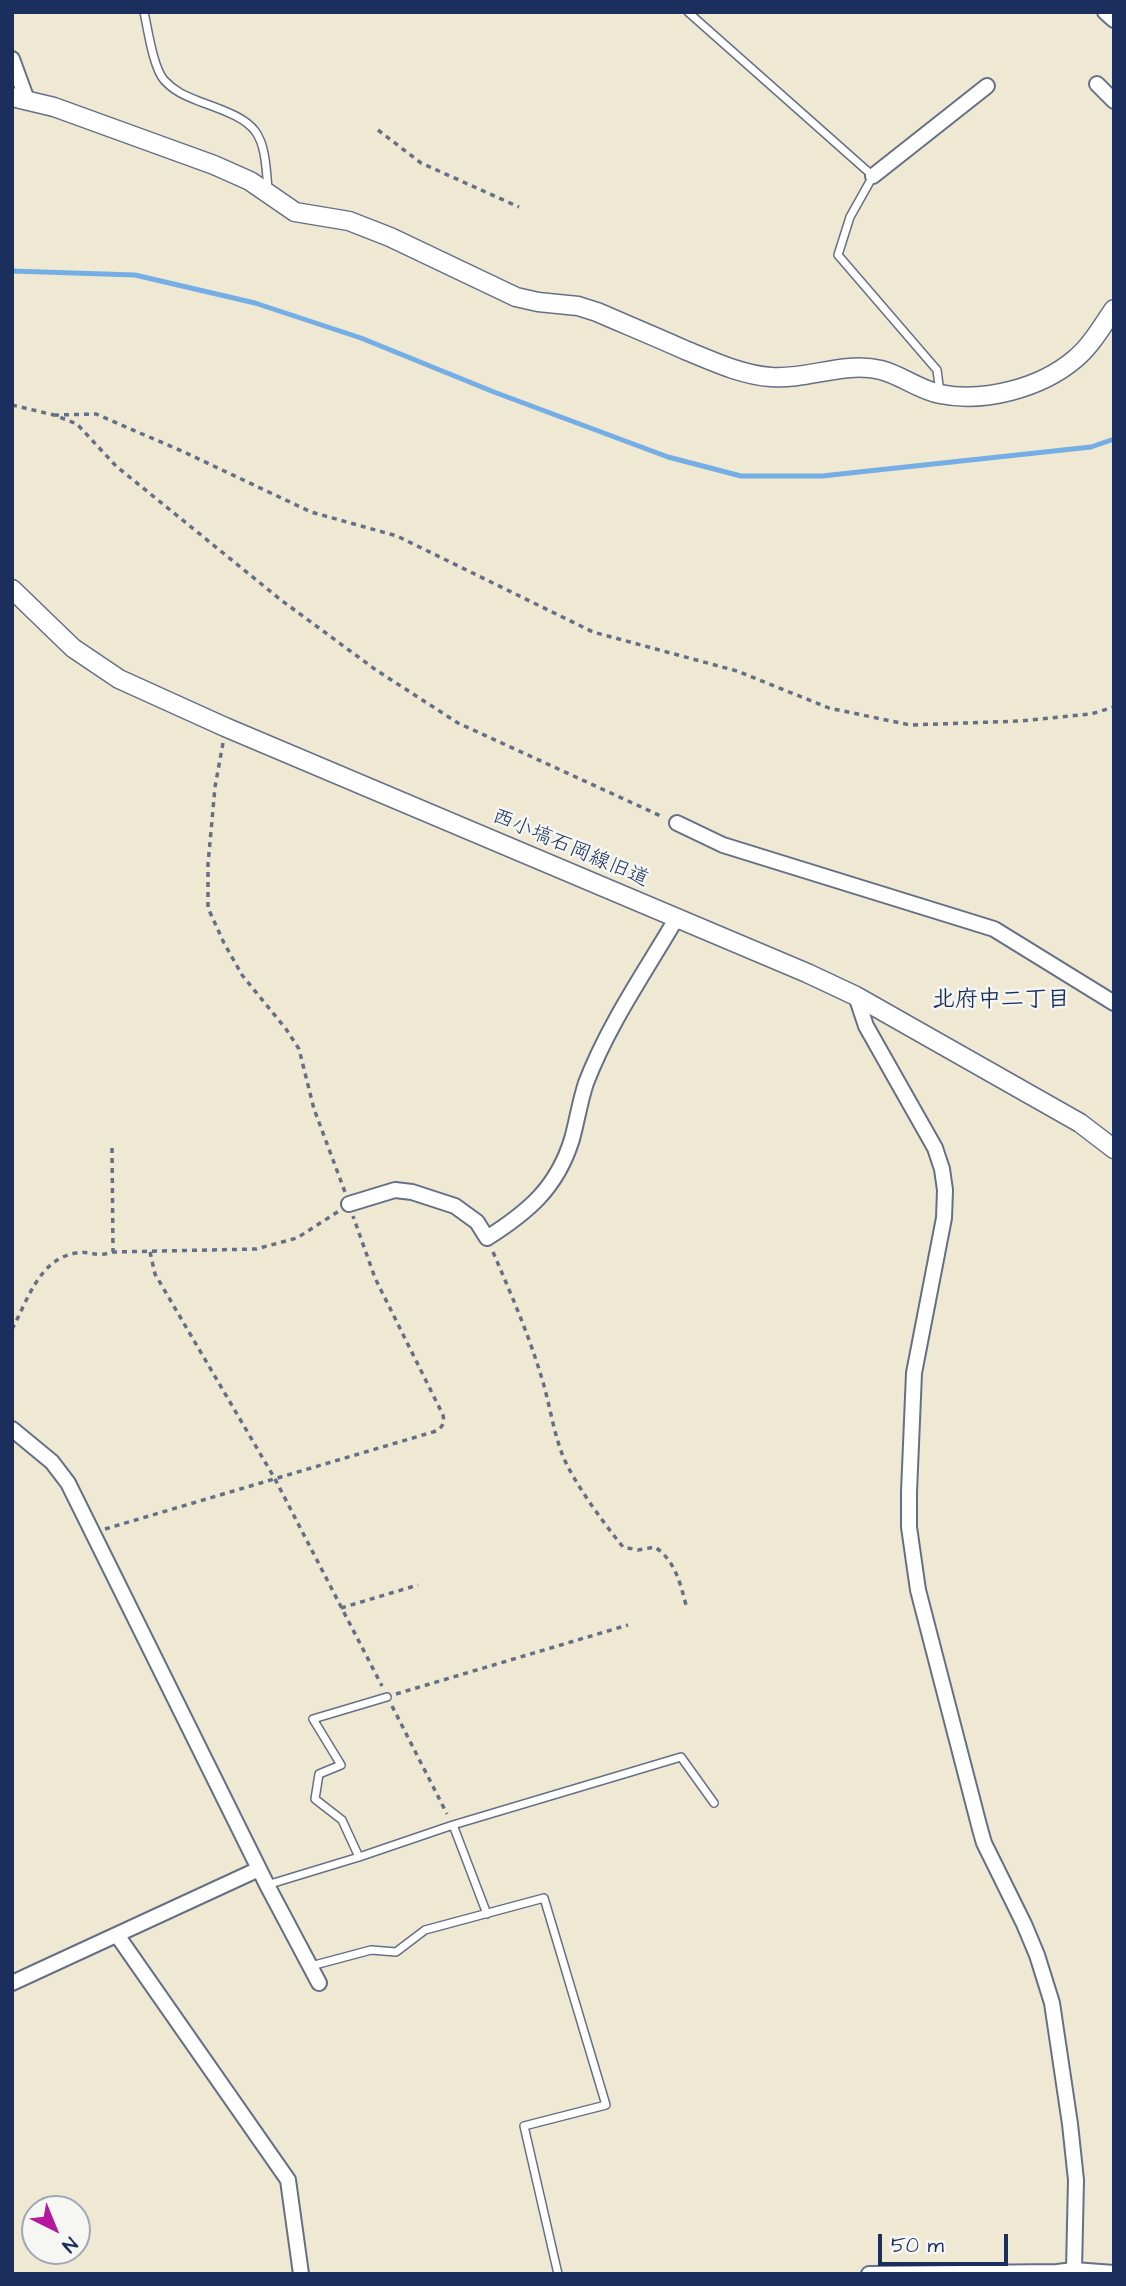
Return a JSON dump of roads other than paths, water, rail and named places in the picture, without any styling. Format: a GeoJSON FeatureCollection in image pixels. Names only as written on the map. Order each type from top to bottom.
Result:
{"type":"FeatureCollection","features":[{"type":"Feature","properties":{"kind":"street"},"geometry":{"type":"LineString","coordinates":[[1105,12],[1114,20]]}},
{"type":"Feature","properties":{"kind":"street"},"geometry":{"type":"LineString","coordinates":[[12,59],[20,99],[54,107],[214,165],[250,181],[295,212],[349,221],[390,237],[516,297],[578,306],[597,312],[718,363],[751,374],[788,377],[834,368],[881,370],[940,394],[987,395],[1032,384],[1076,359],[1114,309]]}},
{"type":"Feature","properties":{"kind":"street"},"geometry":{"type":"LineString","coordinates":[[1097,84],[1114,101]]}},
{"type":"Feature","properties":{"kind":"street"},"geometry":{"type":"LineString","coordinates":[[873,176],[987,86]]}},
{"type":"Feature","properties":{"kind":"street","name":"西小塙石岡線旧道"},"geometry":{"type":"LineString","coordinates":[[12,589],[73,648],[111,674],[225,727],[856,996],[1080,1123],[1114,1149]]}},
{"type":"Feature","properties":{"kind":"street"},"geometry":{"type":"LineString","coordinates":[[677,823],[723,845],[994,929],[1114,1003]]}},
{"type":"Feature","properties":{"kind":"street"},"geometry":{"type":"LineString","coordinates":[[349,1204],[395,1190],[412,1192],[455,1206],[477,1222],[487,1238],[519,1217],[538,1200],[559,1170],[571,1142],[586,1083],[617,1019],[676,919]]}},
{"type":"Feature","properties":{"kind":"street"},"geometry":{"type":"LineString","coordinates":[[856,996],[866,1026],[935,1148],[946,1190],[944,1218],[914,1373],[909,1492],[913,1561],[979,1829],[1024,1924],[1052,2003],[1076,2180],[1074,2270]]}},
{"type":"Feature","properties":{"kind":"street"},"geometry":{"type":"LineString","coordinates":[[12,1429],[52,1462],[68,1483],[267,1885],[319,1983]]}},
{"type":"Feature","properties":{"kind":"street"},"geometry":{"type":"LineString","coordinates":[[12,1983],[259,1869]]}},
{"type":"Feature","properties":{"kind":"street"},"geometry":{"type":"LineString","coordinates":[[117,1935],[288,2180],[301,2274]]}},
{"type":"Feature","properties":{"kind":"street"},"geometry":{"type":"LineString","coordinates":[[870,2274],[1057,2273],[1074,2270],[1114,2273]]}},
{"type":"Feature","properties":{"kind":"lane"},"geometry":{"type":"LineString","coordinates":[[144,12],[161,78],[178,94],[245,120],[260,137],[266,155],[268,194]]}},
{"type":"Feature","properties":{"kind":"lane"},"geometry":{"type":"LineString","coordinates":[[688,12],[873,176],[850,217],[838,255],[937,370],[940,394]]}},
{"type":"Feature","properties":{"kind":"lane"},"geometry":{"type":"LineString","coordinates":[[359,1857],[342,1820],[315,1799],[319,1774],[341,1765],[313,1719],[387,1697]]}},
{"type":"Feature","properties":{"kind":"lane"},"geometry":{"type":"LineString","coordinates":[[267,1885],[453,1825],[681,1757],[714,1803]]}},
{"type":"Feature","properties":{"kind":"lane"},"geometry":{"type":"LineString","coordinates":[[453,1825],[487,1914]]}},
{"type":"Feature","properties":{"kind":"lane"},"geometry":{"type":"LineString","coordinates":[[310,1967],[371,1950],[396,1951],[425,1930],[544,1898],[606,2105],[524,2126],[558,2274]]}},
{"type":"Feature","properties":{"kind":"waterway"},"geometry":{"type":"LineString","coordinates":[[12,271],[135,275],[255,303],[361,338],[494,392],[668,457],[741,476],[822,476],[1091,447],[1114,439]]}},
{"type":"Feature","properties":{"kind":"district","name":"北府中二丁目"},"geometry":{"type":"Point","coordinates":[1001,1001]}}]}
